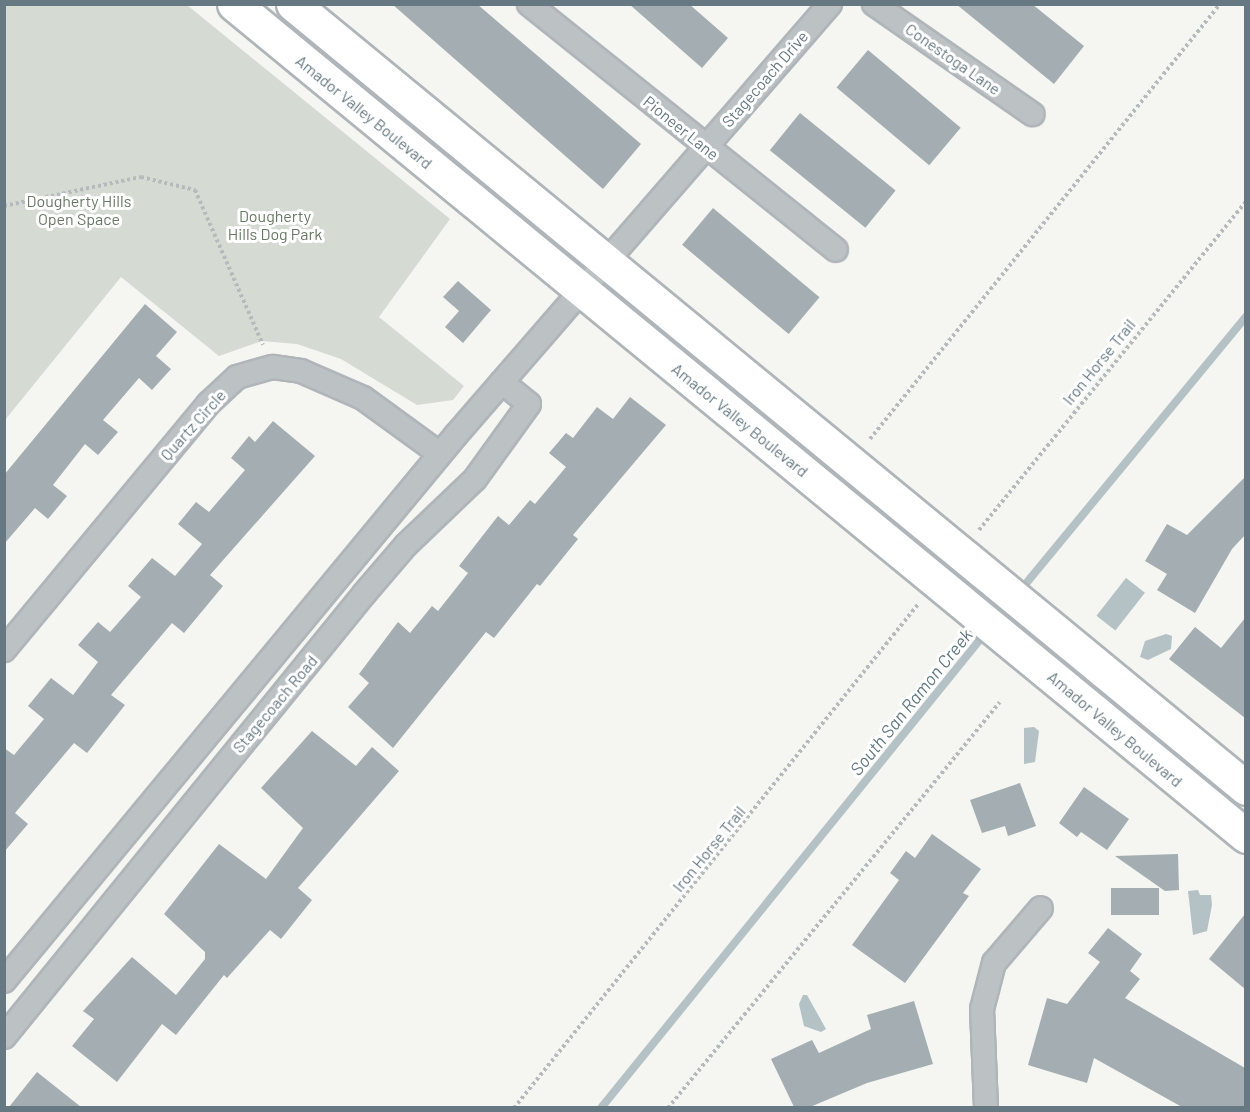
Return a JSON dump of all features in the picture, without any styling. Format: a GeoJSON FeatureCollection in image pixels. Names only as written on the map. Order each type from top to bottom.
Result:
{"type":"FeatureCollection","features":[{"type":"Feature","properties":{"kind":"street","name":"Amador Valley Boulevard"},"geometry":{"type":"LineString","coordinates":[[234,4],[1245,836]]}},
{"type":"Feature","properties":{"kind":"street"},"geometry":{"type":"LineString","coordinates":[[293,4],[938,532],[973,550],[1068,638],[1245,788]]}},
{"type":"Feature","properties":{"kind":"street","name":"Pioneer Lane"},"geometry":{"type":"LineString","coordinates":[[529,4],[704,147],[836,250]]}},
{"type":"Feature","properties":{"kind":"street","name":"Stagecoach Drive"},"geometry":{"type":"LineString","coordinates":[[608,264],[704,147],[830,4]]}},
{"type":"Feature","properties":{"kind":"street","name":"Conestoga Lane"},"geometry":{"type":"LineString","coordinates":[[874,4],[1032,114]]}},
{"type":"Feature","properties":{"kind":"street","name":"Stagecoach Road"},"geometry":{"type":"LineString","coordinates":[[4,981],[205,735],[440,454],[608,264]]}},
{"type":"Feature","properties":{"kind":"street","name":"Quartz Circle"},"geometry":{"type":"LineString","coordinates":[[4,650],[208,404],[237,377],[273,367],[301,371],[363,398],[440,454]]}},
{"type":"Feature","properties":{"kind":"street","name":"Stagecoach Road"},"geometry":{"type":"LineString","coordinates":[[4,1037],[231,756],[406,545],[475,479],[529,404],[502,382]]}},
{"type":"Feature","properties":{"kind":"street"},"geometry":{"type":"LineString","coordinates":[[1043,669],[1068,638]]}},
{"type":"Feature","properties":{"kind":"street"},"geometry":{"type":"LineString","coordinates":[[205,735],[231,756]]}},
{"type":"Feature","properties":{"kind":"street"},"geometry":{"type":"LineString","coordinates":[[986,1107],[982,1009],[994,963],[1041,908]]}},
{"type":"Feature","properties":{"kind":"path"},"geometry":{"type":"LineString","coordinates":[[870,439],[1220,4]]}},
{"type":"Feature","properties":{"kind":"path"},"geometry":{"type":"LineString","coordinates":[[4,206],[141,177],[195,190],[273,367]]}},
{"type":"Feature","properties":{"kind":"path","name":"Iron Horse Trail"},"geometry":{"type":"LineString","coordinates":[[973,550],[1245,201]]}},
{"type":"Feature","properties":{"kind":"path","name":"Iron Horse Trail"},"geometry":{"type":"LineString","coordinates":[[514,1107],[919,603]]}},
{"type":"Feature","properties":{"kind":"path"},"geometry":{"type":"LineString","coordinates":[[668,1107],[1000,702]]}},
{"type":"Feature","properties":{"kind":"green space","name":"Dougherty Hills Dog Park"},"geometry":{"type":"Polygon","coordinates":[[[5,4],[187,5],[450,219],[379,317],[464,386],[453,400],[417,405],[341,359],[297,344],[262,341],[219,356],[121,277],[5,420],[5,4]]]}},
{"type":"Feature","properties":{"kind":"shaded area"},"geometry":{"type":"Polygon","coordinates":[[[1126,578],[1145,593],[1115,631],[1096,616],[1126,578]]]}},
{"type":"Feature","properties":{"kind":"shaded area"},"geometry":{"type":"Polygon","coordinates":[[[1166,634],[1172,636],[1171,649],[1148,660],[1140,657],[1145,641],[1166,634]]]}},
{"type":"Feature","properties":{"kind":"shaded area"},"geometry":{"type":"Polygon","coordinates":[[[1034,727],[1039,731],[1035,762],[1024,764],[1024,728],[1034,727]]]}},
{"type":"Feature","properties":{"kind":"shaded area"},"geometry":{"type":"Polygon","coordinates":[[[1198,890],[1200,895],[1211,895],[1212,905],[1207,931],[1193,935],[1188,891],[1198,890]]]}},
{"type":"Feature","properties":{"kind":"shaded area"},"geometry":{"type":"Polygon","coordinates":[[[803,995],[807,995],[826,1029],[821,1032],[804,1026],[799,1004],[803,995]]]}},
{"type":"Feature","properties":{"kind":"building"},"geometry":{"type":"Polygon","coordinates":[[[392,4],[477,4],[641,144],[603,189],[392,4]]]}},
{"type":"Feature","properties":{"kind":"building"},"geometry":{"type":"Polygon","coordinates":[[[629,4],[689,4],[728,38],[702,68],[629,4]]]}},
{"type":"Feature","properties":{"kind":"building"},"geometry":{"type":"Polygon","coordinates":[[[956,4],[1032,4],[1084,46],[1054,84],[956,4]]]}},
{"type":"Feature","properties":{"kind":"building"},"geometry":{"type":"Polygon","coordinates":[[[868,50],[961,128],[929,165],[837,88],[868,50]]]}},
{"type":"Feature","properties":{"kind":"building"},"geometry":{"type":"Polygon","coordinates":[[[800,113],[896,190],[865,228],[770,150],[800,113]]]}},
{"type":"Feature","properties":{"kind":"building"},"geometry":{"type":"Polygon","coordinates":[[[713,208],[819,297],[789,334],[682,245],[713,208]]]}},
{"type":"Feature","properties":{"kind":"building"},"geometry":{"type":"Polygon","coordinates":[[[458,281],[491,310],[463,343],[445,327],[459,311],[443,297],[458,281]]]}},
{"type":"Feature","properties":{"kind":"building"},"geometry":{"type":"Polygon","coordinates":[[[145,304],[177,332],[156,356],[171,369],[152,390],[139,378],[103,420],[118,432],[98,455],[85,444],[53,485],[67,496],[48,519],[35,508],[4,544],[4,475],[145,304]]]}},
{"type":"Feature","properties":{"kind":"building"},"geometry":{"type":"Polygon","coordinates":[[[630,397],[666,425],[573,535],[578,539],[540,586],[537,584],[494,638],[486,632],[393,748],[348,707],[369,683],[359,674],[398,622],[410,633],[432,606],[438,611],[468,573],[459,566],[498,516],[509,525],[530,500],[535,504],[566,467],[549,453],[566,433],[573,438],[597,407],[613,419],[630,397]]]}},
{"type":"Feature","properties":{"kind":"building"},"geometry":{"type":"Polygon","coordinates":[[[273,421],[315,456],[210,575],[223,586],[184,633],[172,623],[111,695],[125,705],[87,753],[74,743],[15,813],[28,824],[4,852],[4,748],[14,755],[44,719],[28,706],[51,678],[73,695],[98,662],[78,645],[98,622],[110,632],[141,597],[128,586],[152,558],[175,576],[202,544],[178,524],[196,502],[209,512],[245,470],[231,458],[249,436],[255,442],[273,421]]]}},
{"type":"Feature","properties":{"kind":"building"},"geometry":{"type":"Polygon","coordinates":[[[1245,477],[1245,535],[1232,549],[1195,613],[1157,590],[1167,574],[1145,561],[1167,524],[1187,535],[1245,477]]]}},
{"type":"Feature","properties":{"kind":"building"},"geometry":{"type":"Polygon","coordinates":[[[1245,618],[1245,718],[1169,659],[1195,627],[1221,648],[1245,618]]]}},
{"type":"Feature","properties":{"kind":"building"},"geometry":{"type":"Polygon","coordinates":[[[312,731],[356,766],[372,747],[399,771],[298,888],[312,900],[281,939],[270,930],[227,978],[224,975],[176,1035],[162,1024],[117,1082],[72,1046],[94,1019],[83,1011],[132,957],[176,995],[205,959],[205,952],[164,914],[219,844],[266,879],[303,828],[261,788],[312,731]]]}},
{"type":"Feature","properties":{"kind":"building"},"geometry":{"type":"Polygon","coordinates":[[[1020,783],[1036,826],[1008,836],[1005,826],[982,833],[970,800],[1020,783]]]}},
{"type":"Feature","properties":{"kind":"building"},"geometry":{"type":"Polygon","coordinates":[[[1084,787],[1129,819],[1107,850],[1081,832],[1077,837],[1059,823],[1084,787]]]}},
{"type":"Feature","properties":{"kind":"building"},"geometry":{"type":"Polygon","coordinates":[[[932,834],[981,869],[963,893],[969,896],[905,983],[852,945],[899,880],[890,873],[906,851],[915,858],[932,834]]]}},
{"type":"Feature","properties":{"kind":"building"},"geometry":{"type":"Polygon","coordinates":[[[1178,854],[1179,890],[1165,891],[1115,856],[1178,854]]]}},
{"type":"Feature","properties":{"kind":"building"},"geometry":{"type":"Polygon","coordinates":[[[1111,888],[1159,888],[1159,915],[1111,915],[1111,888]]]}},
{"type":"Feature","properties":{"kind":"building"},"geometry":{"type":"Polygon","coordinates":[[[1245,914],[1245,989],[1209,959],[1245,914]]]}},
{"type":"Feature","properties":{"kind":"building"},"geometry":{"type":"Polygon","coordinates":[[[1108,928],[1142,954],[1130,971],[1140,979],[1125,998],[1245,1068],[1245,1107],[1182,1107],[1094,1058],[1087,1083],[1028,1065],[1047,998],[1067,1004],[1100,962],[1088,953],[1108,928]]]}},
{"type":"Feature","properties":{"kind":"building"},"geometry":{"type":"Polygon","coordinates":[[[914,1001],[933,1064],[867,1083],[810,1107],[794,1107],[771,1059],[812,1040],[819,1053],[871,1029],[867,1015],[914,1001]]]}},
{"type":"Feature","properties":{"kind":"building"},"geometry":{"type":"Polygon","coordinates":[[[37,1072],[81,1107],[9,1107],[37,1072]]]}},
{"type":"Feature","properties":{"kind":"waterway","name":"South San Ramon Creek"},"geometry":{"type":"LineString","coordinates":[[1019,592],[1246,317]]}},
{"type":"Feature","properties":{"kind":"waterway","name":"South San Ramon Creek"},"geometry":{"type":"LineString","coordinates":[[601,1108],[986,632]]}},
{"type":"Feature","properties":{"kind":"park label","name":"Dougherty Hills Open Space"},"geometry":{"type":"Point","coordinates":[79,210]}}]}
